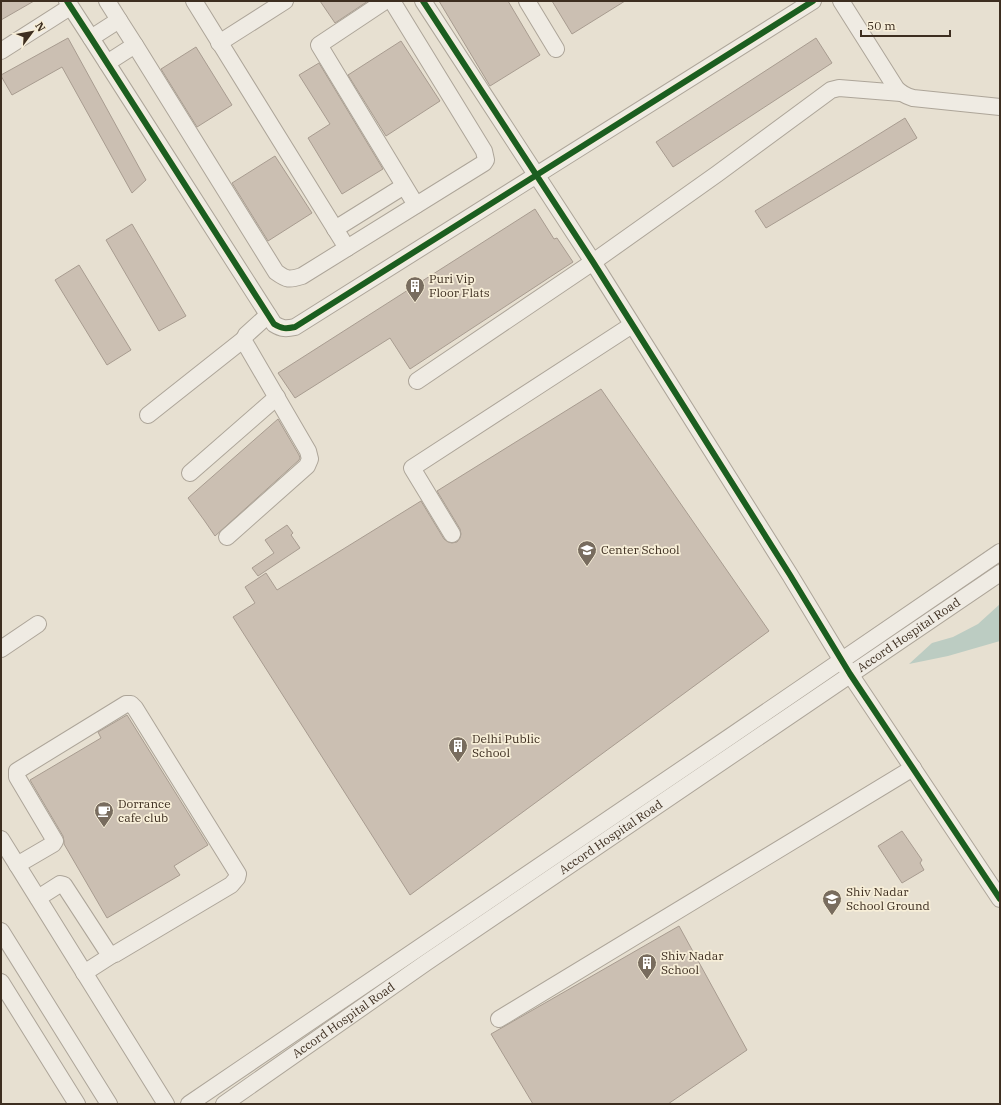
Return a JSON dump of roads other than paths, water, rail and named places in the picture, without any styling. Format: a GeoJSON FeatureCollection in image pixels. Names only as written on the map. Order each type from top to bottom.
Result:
{"type":"FeatureCollection","features":[{"type":"Feature","properties":{"kind":"street"},"geometry":{"type":"LineString","coordinates":[[194,1],[347,248]]}},
{"type":"Feature","properties":{"kind":"street"},"geometry":{"type":"LineString","coordinates":[[219,43],[285,1]]}},
{"type":"Feature","properties":{"kind":"street"},"geometry":{"type":"LineString","coordinates":[[385,1],[319,45],[416,206]]}},
{"type":"Feature","properties":{"kind":"street"},"geometry":{"type":"LineString","coordinates":[[108,2],[276,272],[286,279],[294,279],[302,276],[416,206],[484,163],[486,160],[484,151],[392,1]]}},
{"type":"Feature","properties":{"kind":"street"},"geometry":{"type":"LineString","coordinates":[[423,1],[593,262],[790,575],[850,674],[1000,899]]}},
{"type":"Feature","properties":{"kind":"street"},"geometry":{"type":"LineString","coordinates":[[527,1],[556,49]]}},
{"type":"Feature","properties":{"kind":"street"},"geometry":{"type":"LineString","coordinates":[[1,51],[68,4],[274,324],[280,328],[286,329],[295,327],[813,1]]}},
{"type":"Feature","properties":{"kind":"street"},"geometry":{"type":"LineString","coordinates":[[841,1],[896,88],[901,93],[913,98],[1000,107]]}},
{"type":"Feature","properties":{"kind":"street"},"geometry":{"type":"LineString","coordinates":[[91,38],[119,20]]}},
{"type":"Feature","properties":{"kind":"street"},"geometry":{"type":"LineString","coordinates":[[107,63],[135,45]]}},
{"type":"Feature","properties":{"kind":"street"},"geometry":{"type":"LineString","coordinates":[[417,381],[593,262],[717,174],[831,90],[839,88],[901,93]]}},
{"type":"Feature","properties":{"kind":"street"},"geometry":{"type":"LineString","coordinates":[[335,229],[404,186]]}},
{"type":"Feature","properties":{"kind":"street"},"geometry":{"type":"LineString","coordinates":[[148,416],[244,339],[246,335],[268,315]]}},
{"type":"Feature","properties":{"kind":"street"},"geometry":{"type":"LineString","coordinates":[[452,534],[412,468],[632,325]]}},
{"type":"Feature","properties":{"kind":"street"},"geometry":{"type":"LineString","coordinates":[[227,536],[306,466],[310,459],[308,451],[244,339]]}},
{"type":"Feature","properties":{"kind":"street"},"geometry":{"type":"LineString","coordinates":[[190,473],[277,397]]}},
{"type":"Feature","properties":{"kind":"street"},"geometry":{"type":"LineString","coordinates":[[189,1104],[1000,552]]}},
{"type":"Feature","properties":{"kind":"street","name":"Accord Hospital Road"},"geometry":{"type":"LineString","coordinates":[[224,1104],[440,953],[1000,573]]}},
{"type":"Feature","properties":{"kind":"street"},"geometry":{"type":"LineString","coordinates":[[1,649],[38,624]]}},
{"type":"Feature","properties":{"kind":"street"},"geometry":{"type":"LineString","coordinates":[[17,865],[56,841],[17,778],[17,771],[126,704],[131,704],[135,708],[238,874],[237,878],[230,884],[122,950],[112,954],[84,973]]}},
{"type":"Feature","properties":{"kind":"street"},"geometry":{"type":"LineString","coordinates":[[499,1020],[913,768]]}},
{"type":"Feature","properties":{"kind":"street"},"geometry":{"type":"LineString","coordinates":[[1,839],[166,1104]]}},
{"type":"Feature","properties":{"kind":"street"},"geometry":{"type":"LineString","coordinates":[[38,898],[60,884],[64,885],[107,951],[112,954]]}},
{"type":"Feature","properties":{"kind":"street"},"geometry":{"type":"LineString","coordinates":[[1,931],[109,1104]]}},
{"type":"Feature","properties":{"kind":"street"},"geometry":{"type":"LineString","coordinates":[[1,982],[77,1104]]}},
{"type":"Feature","properties":{"kind":"place","name":"Puri Vip Floor Flats"},"geometry":{"type":"Point","coordinates":[415,303]}},
{"type":"Feature","properties":{"kind":"place","name":"Center School"},"geometry":{"type":"Point","coordinates":[587,567]}},
{"type":"Feature","properties":{"kind":"place","name":"Delhi Public School"},"geometry":{"type":"Point","coordinates":[458,763]}},
{"type":"Feature","properties":{"kind":"place","name":"Dorrance cafe club"},"geometry":{"type":"Point","coordinates":[104,828]}},
{"type":"Feature","properties":{"kind":"place","name":"Shiv Nadar School Ground"},"geometry":{"type":"Point","coordinates":[832,916]}},
{"type":"Feature","properties":{"kind":"place","name":"Shiv Nadar School"},"geometry":{"type":"Point","coordinates":[647,980]}}]}
